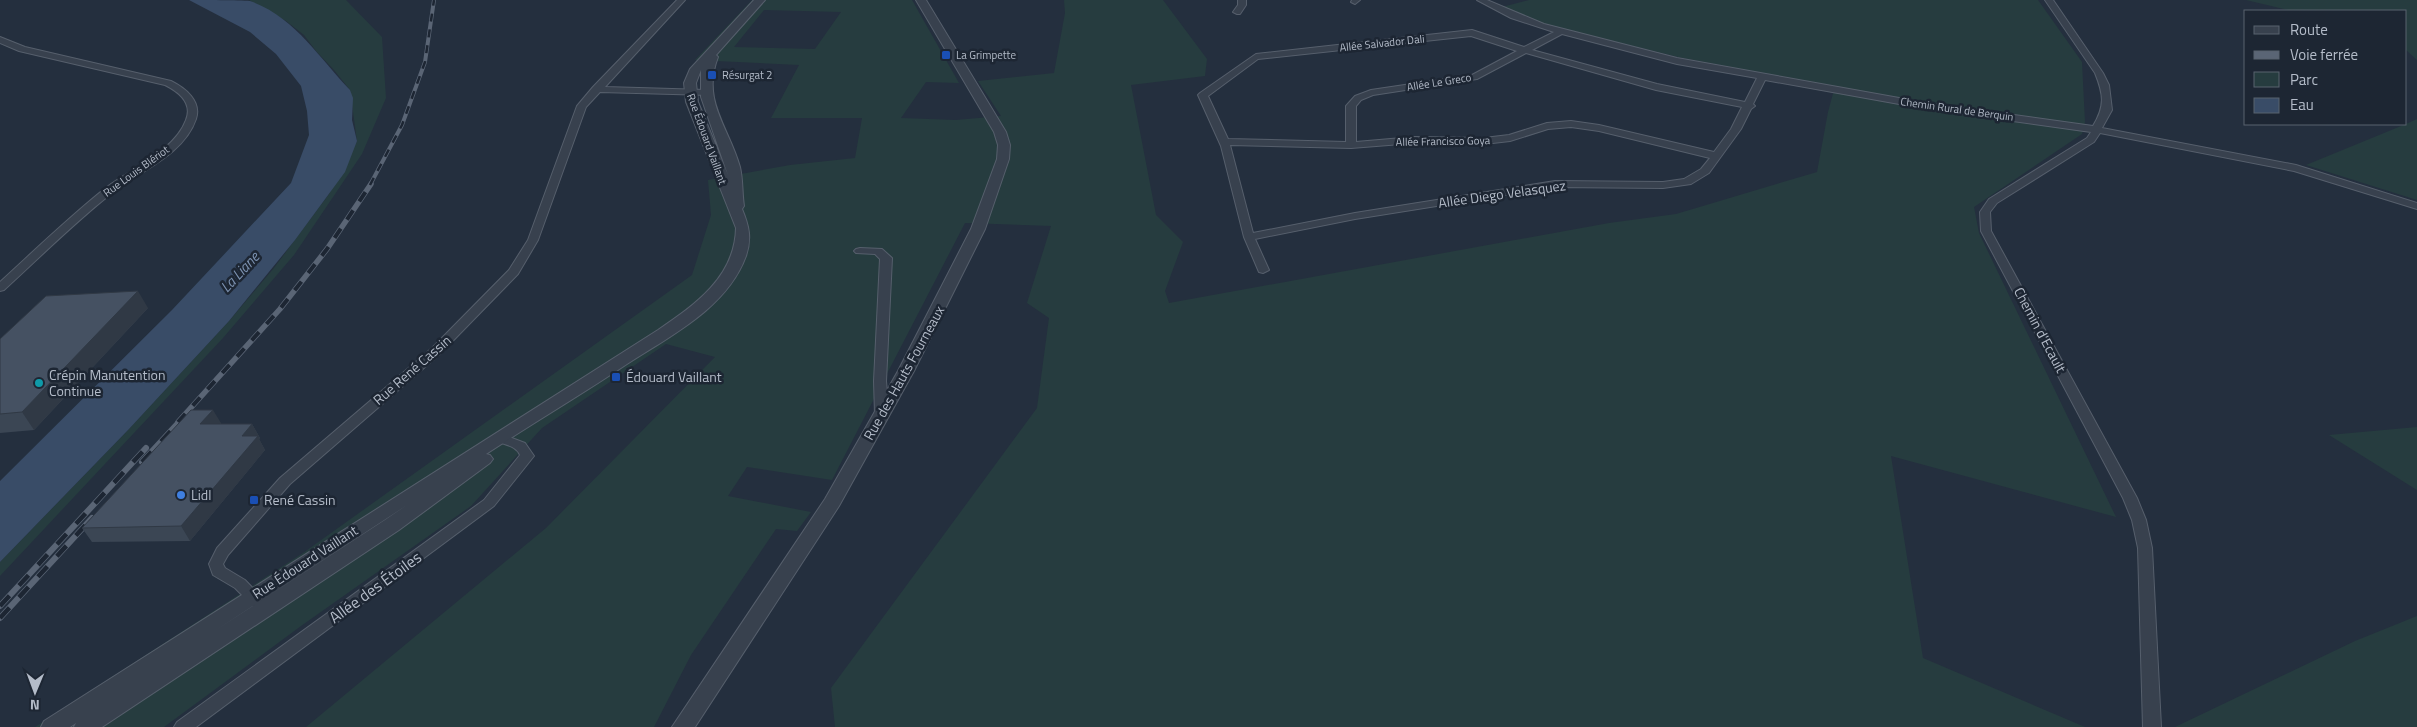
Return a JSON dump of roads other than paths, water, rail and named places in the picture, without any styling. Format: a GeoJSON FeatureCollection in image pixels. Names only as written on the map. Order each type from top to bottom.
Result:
{"type":"FeatureCollection","features":[{"type":"Feature","properties":{"kind":"street","name":"Rue René Cassin"},"geometry":{"type":"LineString","coordinates":[[259,602],[240,584],[218,570],[216,564],[222,552],[289,477],[436,351],[514,272],[533,240],[581,109],[596,89],[673,11],[680,0]]}},
{"type":"Feature","properties":{"kind":"street","name":"Rue Édouard Vaillant"},"geometry":{"type":"LineString","coordinates":[[737,210],[721,180],[689,93],[690,83],[696,69],[760,0]]}},
{"type":"Feature","properties":{"kind":"street","name":"Rue des Hauts Fourneaux"},"geometry":{"type":"LineString","coordinates":[[684,727],[832,502],[882,414],[976,236],[1004,154],[1004,145],[1000,132],[922,0]]}},
{"type":"Feature","properties":{"kind":"street"},"geometry":{"type":"LineString","coordinates":[[1237,12],[1243,3],[1242,0]]}},
{"type":"Feature","properties":{"kind":"street","name":"Chemin Rural de Berquin"},"geometry":{"type":"LineString","coordinates":[[1481,0],[1526,22],[1677,61],[1950,110],[2098,128],[2296,168],[2417,206]]}},
{"type":"Feature","properties":{"kind":"street","name":"Chemin d'Ecault"},"geometry":{"type":"LineString","coordinates":[[2049,0],[2097,69],[2103,81],[2107,110],[2088,143],[1996,198],[1987,208],[1984,221],[1986,231],[2130,498],[2139,520],[2145,548],[2152,727]]}},
{"type":"Feature","properties":{"kind":"street","name":"Allée Le Greco"},"geometry":{"type":"LineString","coordinates":[[1351,145],[1351,106],[1362,96],[1381,91],[1471,78],[1560,32]]}},
{"type":"Feature","properties":{"kind":"street","name":"Allée Salvador Dali"},"geometry":{"type":"LineString","coordinates":[[1263,270],[1248,237],[1224,142],[1203,95],[1256,58],[1472,33],[1526,51],[1656,87],[1750,106]]}},
{"type":"Feature","properties":{"kind":"street","name":"Rue Louis Blériot"},"geometry":{"type":"LineString","coordinates":[[0,40],[22,49],[163,81],[187,95],[193,110],[189,126],[176,142],[109,190],[0,288]]}},
{"type":"Feature","properties":{"kind":"street","name":"Rue Édouard Vaillant"},"geometry":{"type":"LineString","coordinates":[[52,727],[418,508],[503,439],[676,325],[714,294],[734,267],[742,247],[742,228],[737,210],[732,163],[706,93],[705,73],[719,46]]}},
{"type":"Feature","properties":{"kind":"street","name":"Allée Diego Velasquez"},"geometry":{"type":"LineString","coordinates":[[1248,237],[1355,216],[1555,184],[1682,183],[1700,176],[1716,156],[1740,124],[1762,77]]}},
{"type":"Feature","properties":{"kind":"street"},"geometry":{"type":"LineString","coordinates":[[596,89],[706,93]]}},
{"type":"Feature","properties":{"kind":"street","name":"Allée Francisco Goya"},"geometry":{"type":"LineString","coordinates":[[1224,142],[1351,145],[1414,140],[1497,140],[1547,126],[1572,124],[1716,156]]}},
{"type":"Feature","properties":{"kind":"street"},"geometry":{"type":"LineString","coordinates":[[860,251],[878,251],[886,258],[880,381],[882,414]]}},
{"type":"Feature","properties":{"kind":"street","name":"Allée des Étoiles"},"geometry":{"type":"LineString","coordinates":[[183,727],[489,503],[527,456],[526,450],[503,439]]}},
{"type":"Feature","properties":{"kind":"street","name":"Rue Édouard Vaillant"},"geometry":{"type":"LineString","coordinates":[[84,727],[259,602]]}},
{"type":"Feature","properties":{"kind":"water","name":"La Liane"},"geometry":{"type":"Polygon","coordinates":[[[189,0],[250,1],[280,17],[305,40],[350,90],[353,98],[352,120],[357,141],[345,172],[295,240],[229,321],[129,429],[0,562],[0,481],[172,310],[291,183],[309,135],[307,111],[301,86],[276,54],[250,32],[189,0]]]}},
{"type":"Feature","properties":{"kind":"railway"},"geometry":{"type":"LineString","coordinates":[[370,185],[402,125],[425,62],[434,0]]}},
{"type":"Feature","properties":{"kind":"railway"},"geometry":{"type":"LineString","coordinates":[[178,422],[280,309],[327,249],[371,184]]}},
{"type":"Feature","properties":{"kind":"railway"},"geometry":{"type":"LineString","coordinates":[[142,462],[180,421]]}},
{"type":"Feature","properties":{"kind":"railway"},"geometry":{"type":"LineString","coordinates":[[0,606],[146,448]]}},
{"type":"Feature","properties":{"kind":"railway"},"geometry":{"type":"LineString","coordinates":[[0,618],[92,518]]}},
{"type":"Feature","properties":{"kind":"place","name":"La Grimpette"},"geometry":{"type":"Point","coordinates":[946,55]}},
{"type":"Feature","properties":{"kind":"place","name":"Résurgat 2"},"geometry":{"type":"Point","coordinates":[712,75]}},
{"type":"Feature","properties":{"kind":"place","name":"Édouard Vaillant"},"geometry":{"type":"Point","coordinates":[616,377]}},
{"type":"Feature","properties":{"kind":"place","name":"Crépin Manutention Continue"},"geometry":{"type":"Point","coordinates":[39,383]}},
{"type":"Feature","properties":{"kind":"place","name":"Lidl"},"geometry":{"type":"Point","coordinates":[181,495]}},
{"type":"Feature","properties":{"kind":"place","name":"René Cassin"},"geometry":{"type":"Point","coordinates":[254,500]}}]}
